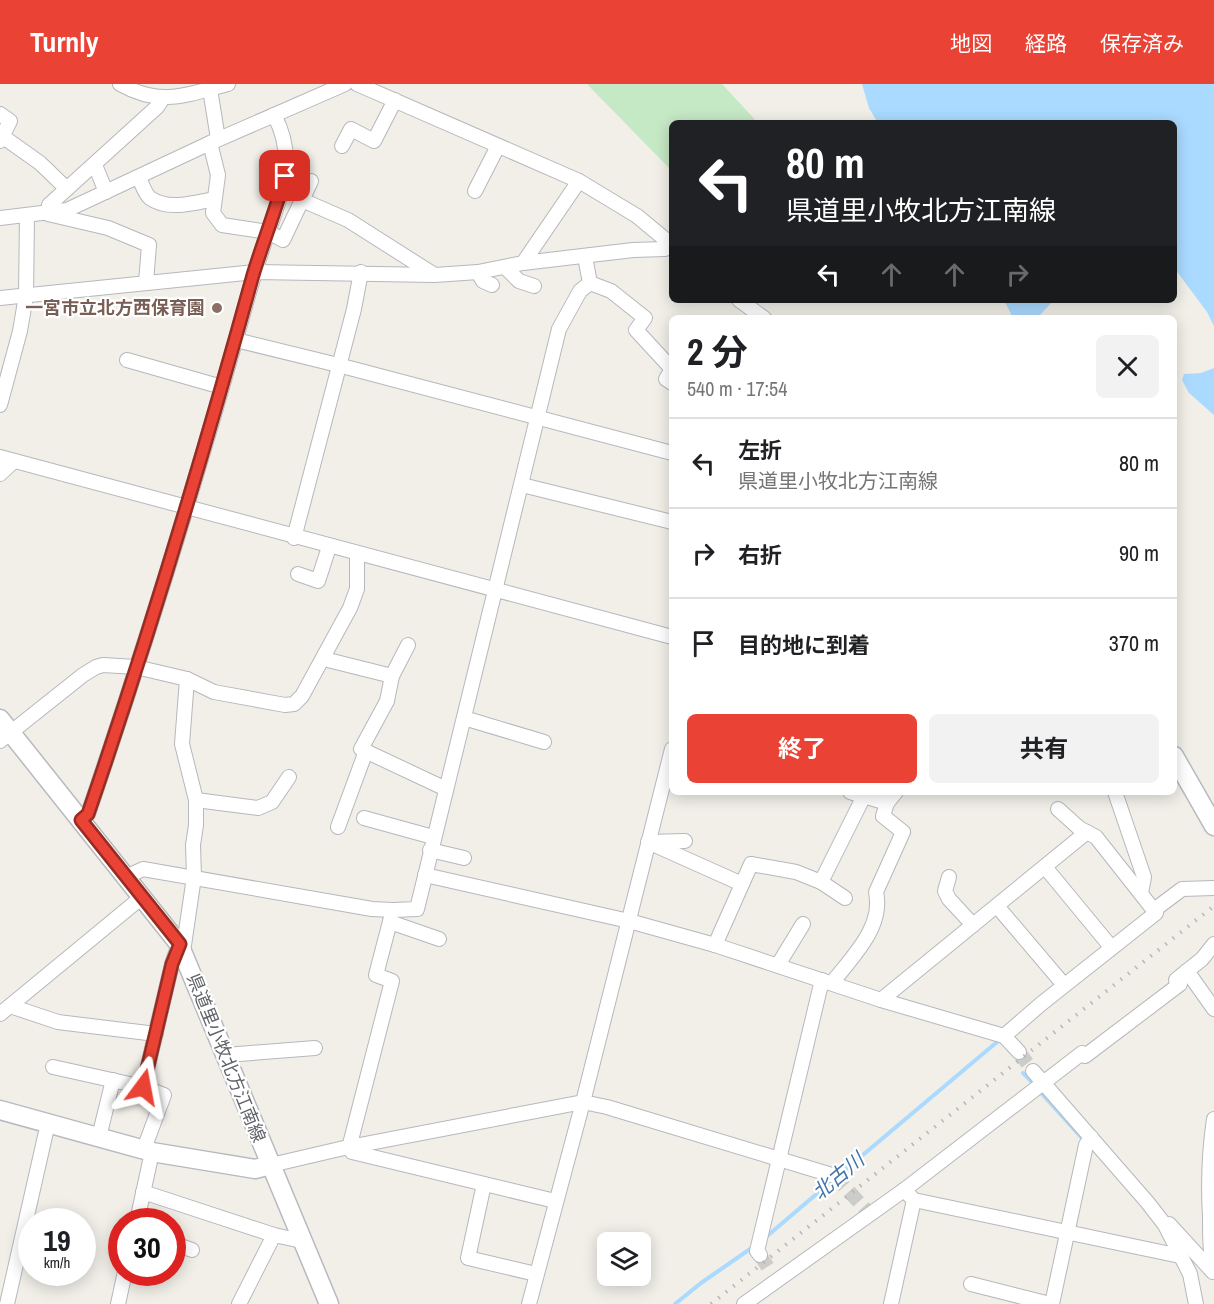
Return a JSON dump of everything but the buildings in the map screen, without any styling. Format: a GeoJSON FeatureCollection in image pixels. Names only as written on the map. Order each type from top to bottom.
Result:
{"type":"FeatureCollection","features":[{"type":"Feature","properties":{"kind":"main road","name":"県道里小牧北方江南線"},"geometry":{"type":"LineString","coordinates":[[4,731],[81,820],[181,948],[329,1304]]}},
{"type":"Feature","properties":{"kind":"main road"},"geometry":{"type":"LineString","coordinates":[[1177,761],[1214,826]]}},
{"type":"Feature","properties":{"kind":"main road"},"geometry":{"type":"LineString","coordinates":[[0,1110],[148,1151],[255,1169],[271,1165]]}},
{"type":"Feature","properties":{"kind":"street"},"geometry":{"type":"LineString","coordinates":[[120,84],[138,88],[149,97],[163,98],[220,86],[214,141],[218,176],[213,213],[222,225],[268,232],[284,240],[311,181]]}},
{"type":"Feature","properties":{"kind":"street"},"geometry":{"type":"LineString","coordinates":[[0,218],[67,210],[214,141],[345,84]]}},
{"type":"Feature","properties":{"kind":"street"},"geometry":{"type":"LineString","coordinates":[[357,84],[579,181],[637,216],[669,242]]}},
{"type":"Feature","properties":{"kind":"street"},"geometry":{"type":"LineString","coordinates":[[48,214],[49,205],[157,107],[163,98]]}},
{"type":"Feature","properties":{"kind":"street"},"geometry":{"type":"LineString","coordinates":[[342,146],[351,129],[374,141],[395,100]]}},
{"type":"Feature","properties":{"kind":"street"},"geometry":{"type":"LineString","coordinates":[[0,114],[10,121],[1,139],[40,163],[67,189]]}},
{"type":"Feature","properties":{"kind":"street"},"geometry":{"type":"LineString","coordinates":[[81,820],[88,814],[188,507],[285,176],[286,146],[281,127],[274,115]]}},
{"type":"Feature","properties":{"kind":"street"},"geometry":{"type":"LineString","coordinates":[[475,191],[498,146]]}},
{"type":"Feature","properties":{"kind":"street"},"geometry":{"type":"LineString","coordinates":[[95,165],[106,192]]}},
{"type":"Feature","properties":{"kind":"street"},"geometry":{"type":"LineString","coordinates":[[138,177],[148,197],[162,204],[184,206],[214,199]]}},
{"type":"Feature","properties":{"kind":"street"},"geometry":{"type":"LineString","coordinates":[[523,262],[579,181]]}},
{"type":"Feature","properties":{"kind":"street"},"geometry":{"type":"LineString","coordinates":[[302,200],[348,220],[435,275]]}},
{"type":"Feature","properties":{"kind":"street"},"geometry":{"type":"LineString","coordinates":[[48,214],[108,228],[149,245],[146,282]]}},
{"type":"Feature","properties":{"kind":"street"},"geometry":{"type":"LineString","coordinates":[[0,405],[20,331],[26,296],[27,216]]}},
{"type":"Feature","properties":{"kind":"street"},"geometry":{"type":"LineString","coordinates":[[0,298],[255,272],[435,275],[478,272],[523,262],[633,250],[665,249],[669,246]]}},
{"type":"Feature","properties":{"kind":"street"},"geometry":{"type":"LineString","coordinates":[[585,257],[591,283]]}},
{"type":"Feature","properties":{"kind":"street"},"geometry":{"type":"LineString","coordinates":[[505,267],[519,281],[534,286]]}},
{"type":"Feature","properties":{"kind":"street"},"geometry":{"type":"LineString","coordinates":[[294,538],[354,309],[361,272]]}},
{"type":"Feature","properties":{"kind":"street"},"geometry":{"type":"LineString","coordinates":[[478,272],[483,281],[492,285]]}},
{"type":"Feature","properties":{"kind":"street"},"geometry":{"type":"LineString","coordinates":[[591,283],[611,291],[645,318],[636,330],[669,366]]}},
{"type":"Feature","properties":{"kind":"street"},"geometry":{"type":"LineString","coordinates":[[391,916],[417,909],[559,329],[580,291],[591,283]]}},
{"type":"Feature","properties":{"kind":"street"},"geometry":{"type":"LineString","coordinates":[[236,340],[669,452]]}},
{"type":"Feature","properties":{"kind":"street"},"geometry":{"type":"LineString","coordinates":[[127,360],[222,387]]}},
{"type":"Feature","properties":{"kind":"street"},"geometry":{"type":"LineString","coordinates":[[0,457],[669,637]]}},
{"type":"Feature","properties":{"kind":"street"},"geometry":{"type":"LineString","coordinates":[[0,474],[14,461]]}},
{"type":"Feature","properties":{"kind":"street"},"geometry":{"type":"LineString","coordinates":[[522,485],[669,521]]}},
{"type":"Feature","properties":{"kind":"street"},"geometry":{"type":"LineString","coordinates":[[298,574],[318,581],[329,547]]}},
{"type":"Feature","properties":{"kind":"street"},"geometry":{"type":"LineString","coordinates":[[4,731],[103,664],[136,667],[188,679],[214,692],[285,705],[294,704],[302,696],[324,659],[350,608],[357,588],[357,555]]}},
{"type":"Feature","properties":{"kind":"street"},"geometry":{"type":"LineString","coordinates":[[408,645],[392,676],[387,701],[361,749],[446,789]]}},
{"type":"Feature","properties":{"kind":"street"},"geometry":{"type":"LineString","coordinates":[[324,659],[392,676]]}},
{"type":"Feature","properties":{"kind":"street"},"geometry":{"type":"LineString","coordinates":[[143,1087],[172,964],[181,948],[194,877],[196,800],[182,744],[188,679]]}},
{"type":"Feature","properties":{"kind":"street"},"geometry":{"type":"LineString","coordinates":[[464,718],[544,742]]}},
{"type":"Feature","properties":{"kind":"street"},"geometry":{"type":"LineString","coordinates":[[338,827],[366,751]]}},
{"type":"Feature","properties":{"kind":"street"},"geometry":{"type":"LineString","coordinates":[[529,1304],[583,1102],[669,761]]}},
{"type":"Feature","properties":{"kind":"street"},"geometry":{"type":"LineString","coordinates":[[196,800],[258,808],[272,802],[289,777]]}},
{"type":"Feature","properties":{"kind":"street"},"geometry":{"type":"LineString","coordinates":[[759,1253],[760,1235],[827,981],[866,941],[878,902],[876,892],[903,832],[883,816],[891,798],[860,795]]}},
{"type":"Feature","properties":{"kind":"street"},"geometry":{"type":"LineString","coordinates":[[1116,795],[1143,877],[1141,893]]}},
{"type":"Feature","properties":{"kind":"street"},"geometry":{"type":"LineString","coordinates":[[821,882],[864,796]]}},
{"type":"Feature","properties":{"kind":"street"},"geometry":{"type":"LineString","coordinates":[[1004,1036],[1064,985],[1156,913],[1096,837],[1079,828],[1058,809]]}},
{"type":"Feature","properties":{"kind":"street"},"geometry":{"type":"LineString","coordinates":[[364,818],[464,858]]}},
{"type":"Feature","properties":{"kind":"street"},"geometry":{"type":"LineString","coordinates":[[881,1000],[1088,832]]}},
{"type":"Feature","properties":{"kind":"street"},"geometry":{"type":"LineString","coordinates":[[648,842],[685,841]]}},
{"type":"Feature","properties":{"kind":"street"},"geometry":{"type":"LineString","coordinates":[[648,842],[742,884]]}},
{"type":"Feature","properties":{"kind":"street"},"geometry":{"type":"LineString","coordinates":[[715,945],[751,864],[796,872],[821,882],[845,898]]}},
{"type":"Feature","properties":{"kind":"street"},"geometry":{"type":"LineString","coordinates":[[1045,867],[1112,947]]}},
{"type":"Feature","properties":{"kind":"street"},"geometry":{"type":"LineString","coordinates":[[126,877],[143,869],[372,909],[439,939]]}},
{"type":"Feature","properties":{"kind":"street"},"geometry":{"type":"LineString","coordinates":[[425,875],[628,921],[715,945],[881,1000],[1004,1036],[1019,1053]]}},
{"type":"Feature","properties":{"kind":"street"},"geometry":{"type":"LineString","coordinates":[[949,877],[945,891],[949,899],[973,925]]}},
{"type":"Feature","properties":{"kind":"street"},"geometry":{"type":"LineString","coordinates":[[1154,910],[1182,889],[1214,888]]}},
{"type":"Feature","properties":{"kind":"street"},"geometry":{"type":"LineString","coordinates":[[5,1010],[142,897]]}},
{"type":"Feature","properties":{"kind":"street"},"geometry":{"type":"LineString","coordinates":[[997,906],[1064,985]]}},
{"type":"Feature","properties":{"kind":"street"},"geometry":{"type":"LineString","coordinates":[[349,1148],[392,981],[376,975],[391,916]]}},
{"type":"Feature","properties":{"kind":"street"},"geometry":{"type":"LineString","coordinates":[[778,965],[803,924]]}},
{"type":"Feature","properties":{"kind":"street"},"geometry":{"type":"LineString","coordinates":[[744,1304],[773,1274],[904,1190],[1082,1053],[1085,1056],[1180,984],[1176,980],[1202,959],[1214,944]]}},
{"type":"Feature","properties":{"kind":"street"},"geometry":{"type":"LineString","coordinates":[[1187,971],[1214,1009]]}},
{"type":"Feature","properties":{"kind":"street"},"geometry":{"type":"LineString","coordinates":[[5,1010],[58,1022],[156,1034]]}},
{"type":"Feature","properties":{"kind":"street"},"geometry":{"type":"LineString","coordinates":[[226,1056],[315,1048]]}},
{"type":"Feature","properties":{"kind":"street"},"geometry":{"type":"LineString","coordinates":[[53,1067],[143,1087],[164,1095],[148,1151],[140,1208]]}},
{"type":"Feature","properties":{"kind":"street"},"geometry":{"type":"LineString","coordinates":[[1034,1071],[1148,1203],[1214,1273]]}},
{"type":"Feature","properties":{"kind":"street"},"geometry":{"type":"LineString","coordinates":[[99,1137],[113,1080]]}},
{"type":"Feature","properties":{"kind":"street"},"geometry":{"type":"LineString","coordinates":[[271,1165],[583,1102],[835,1176]]}},
{"type":"Feature","properties":{"kind":"street"},"geometry":{"type":"LineString","coordinates":[[1214,1119],[1209,1152],[1208,1185],[1210,1255],[1214,1273]]}},
{"type":"Feature","properties":{"kind":"street"},"geometry":{"type":"LineString","coordinates":[[7,1304],[48,1123]]}},
{"type":"Feature","properties":{"kind":"street"},"geometry":{"type":"LineString","coordinates":[[971,1284],[1051,1304],[1086,1145],[1091,1137]]}},
{"type":"Feature","properties":{"kind":"street"},"geometry":{"type":"LineString","coordinates":[[349,1148],[352,1152],[555,1201]]}},
{"type":"Feature","properties":{"kind":"street"},"geometry":{"type":"LineString","coordinates":[[484,1184],[468,1258],[536,1274]]}},
{"type":"Feature","properties":{"kind":"street"},"geometry":{"type":"LineString","coordinates":[[904,1190],[914,1200],[1180,1256]]}},
{"type":"Feature","properties":{"kind":"street"},"geometry":{"type":"LineString","coordinates":[[143,1192],[274,1235],[302,1241]]}},
{"type":"Feature","properties":{"kind":"street"},"geometry":{"type":"LineString","coordinates":[[891,1304],[914,1200]]}},
{"type":"Feature","properties":{"kind":"street"},"geometry":{"type":"LineString","coordinates":[[1148,1203],[1165,1225],[1190,1274],[1196,1304]]}},
{"type":"Feature","properties":{"kind":"street"},"geometry":{"type":"LineString","coordinates":[[239,1304],[274,1235]]}},
{"type":"Feature","properties":{"kind":"street"},"geometry":{"type":"LineString","coordinates":[[186,1248],[192,1250]]}},
{"type":"Feature","properties":{"kind":"street"},"geometry":{"type":"LineString","coordinates":[[118,1304],[122,1286]]}},
{"type":"Feature","properties":{"kind":"green space"},"geometry":{"type":"Polygon","coordinates":[[[587,84],[722,84],[755,120],[669,120],[669,168],[587,84]]]}},
{"type":"Feature","properties":{"kind":"water"},"geometry":{"type":"Polygon","coordinates":[[[862,84],[1214,84],[1214,326],[1207,312],[1177,272],[1177,120],[876,120],[869,108],[862,84]]]}},
{"type":"Feature","properties":{"kind":"water"},"geometry":{"type":"Polygon","coordinates":[[[1006,303],[1051,303],[1040,315],[1012,315],[1006,303]]]}},
{"type":"Feature","properties":{"kind":"water"},"geometry":{"type":"Polygon","coordinates":[[[1214,368],[1214,415],[1189,393],[1182,380],[1184,374],[1201,373],[1214,368]]]}},
{"type":"Feature","properties":{"kind":"waterway","name":"北古川"},"geometry":{"type":"LineString","coordinates":[[839,1175],[997,1042]]}},
{"type":"Feature","properties":{"kind":"waterway"},"geometry":{"type":"LineString","coordinates":[[1023,1073],[1033,1083]]}},
{"type":"Feature","properties":{"kind":"waterway"},"geometry":{"type":"LineString","coordinates":[[1042,1094],[1081,1137]]}},
{"type":"Feature","properties":{"kind":"waterway","name":"北古川"},"geometry":{"type":"LineString","coordinates":[[766,1237],[833,1180]]}},
{"type":"Feature","properties":{"kind":"waterway","name":"北古川"},"geometry":{"type":"LineString","coordinates":[[675,1304],[753,1247]]}},
{"type":"Feature","properties":{"kind":"tunnel"},"geometry":{"type":"LineString","coordinates":[[1019,1052],[1033,1071]]}},
{"type":"Feature","properties":{"kind":"tunnel"},"geometry":{"type":"LineString","coordinates":[[835,1176],[866,1210]]}},
{"type":"Feature","properties":{"kind":"tunnel"},"geometry":{"type":"LineString","coordinates":[[760,1255],[769,1269]]}},
{"type":"Feature","properties":{"kind":"railway"},"geometry":{"type":"LineString","coordinates":[[711,1304],[1214,906]]}},
{"type":"Feature","properties":{"kind":"place","name":"一宮市立北方西保育園"},"geometry":{"type":"Point","coordinates":[217,308]}},
{"type":"Feature","properties":{"kind":"route"},"geometry":{"type":"LineString","coordinates":[[143,1087],[172,964],[180,944],[81,820],[88,814],[109,753],[188,507],[285,176]]}}]}
